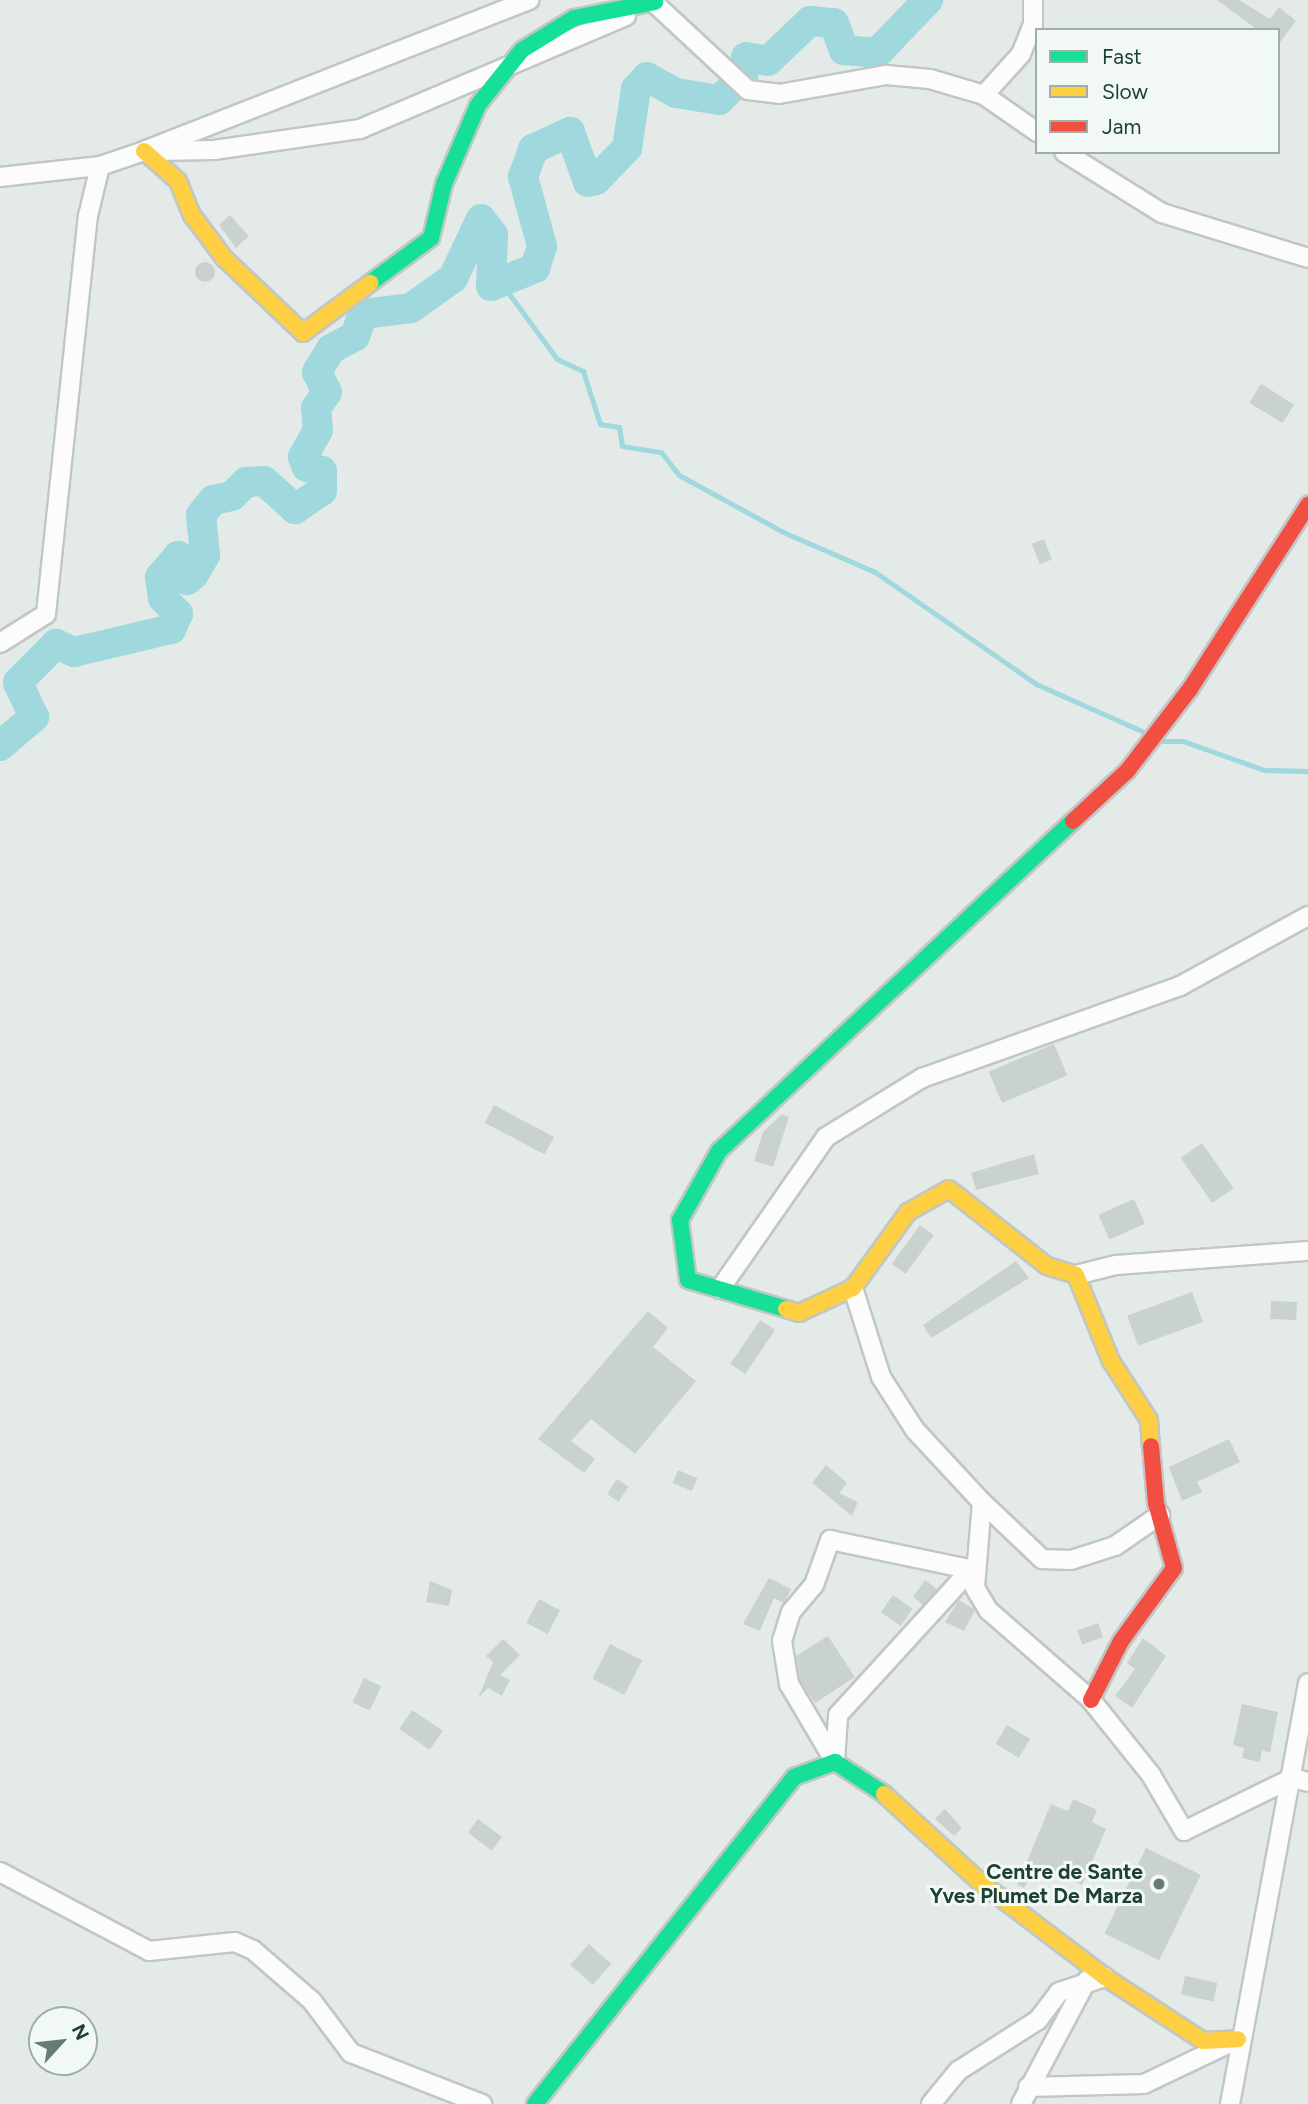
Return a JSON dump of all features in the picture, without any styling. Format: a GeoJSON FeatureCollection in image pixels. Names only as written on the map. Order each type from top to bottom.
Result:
{"type":"FeatureCollection","features":[{"type":"Feature","properties":{"kind":"street"},"geometry":{"type":"LineString","coordinates":[[0,177],[100,166],[529,0]]}},
{"type":"Feature","properties":{"kind":"street"},"geometry":{"type":"LineString","coordinates":[[984,95],[1021,54],[1033,24],[1033,0]]}},
{"type":"Feature","properties":{"kind":"street"},"geometry":{"type":"LineString","coordinates":[[144,151],[214,150],[360,129],[502,72],[653,1],[708,47],[727,74],[748,90],[779,94],[886,75],[984,95],[1035,131]]}},
{"type":"Feature","properties":{"kind":"street"},"geometry":{"type":"LineString","coordinates":[[144,151],[178,181],[192,215],[224,258],[303,333],[431,238],[444,184],[478,105],[502,72]]}},
{"type":"Feature","properties":{"kind":"street"},"geometry":{"type":"LineString","coordinates":[[1068,154],[1162,214],[1308,258]]}},
{"type":"Feature","properties":{"kind":"street"},"geometry":{"type":"LineString","coordinates":[[0,643],[46,614],[88,216],[100,166]]}},
{"type":"Feature","properties":{"kind":"street"},"geometry":{"type":"LineString","coordinates":[[1308,505],[1190,689],[1128,770],[719,1152],[680,1220],[688,1280],[799,1312],[853,1288],[908,1212],[949,1189],[1047,1266],[1076,1275],[1116,1265],[1308,1251]]}},
{"type":"Feature","properties":{"kind":"street"},"geometry":{"type":"LineString","coordinates":[[720,1289],[826,1137],[922,1078],[1180,986],[1308,917],[1308,909]]}},
{"type":"Feature","properties":{"kind":"street"},"geometry":{"type":"LineString","coordinates":[[1076,1275],[1104,1349],[1149,1420],[1160,1515],[1174,1568],[1121,1641],[1091,1700]]}},
{"type":"Feature","properties":{"kind":"street"},"geometry":{"type":"LineString","coordinates":[[853,1288],[881,1377],[915,1430],[982,1502],[1042,1559],[1071,1560],[1115,1546],[1160,1515]]}},
{"type":"Feature","properties":{"kind":"street"},"geometry":{"type":"LineString","coordinates":[[982,1502],[975,1588],[988,1610],[1091,1700],[1151,1775],[1184,1830],[1300,1780]]}},
{"type":"Feature","properties":{"kind":"street"},"geometry":{"type":"LineString","coordinates":[[975,1565],[830,1540],[814,1585],[790,1612],[782,1641],[789,1684],[835,1762],[869,1780],[980,1882],[1096,1978],[1203,2041],[1238,2039]]}},
{"type":"Feature","properties":{"kind":"street"},"geometry":{"type":"LineString","coordinates":[[835,1762],[838,1715],[975,1565]]}},
{"type":"Feature","properties":{"kind":"street"},"geometry":{"type":"LineString","coordinates":[[1230,2104],[1238,2039],[1300,1780],[1308,1682]]}},
{"type":"Feature","properties":{"kind":"street"},"geometry":{"type":"LineString","coordinates":[[535,2104],[773,1800],[794,1777],[835,1762]]}},
{"type":"Feature","properties":{"kind":"street"},"geometry":{"type":"LineString","coordinates":[[0,1872],[149,1951],[235,1942],[253,1950],[312,2001],[351,2053],[482,2104]]}},
{"type":"Feature","properties":{"kind":"street"},"geometry":{"type":"LineString","coordinates":[[1021,2104],[1028,2087],[1096,1978]]}},
{"type":"Feature","properties":{"kind":"street"},"geometry":{"type":"LineString","coordinates":[[931,2104],[958,2071],[1038,2020],[1059,1992],[1096,1978]]}},
{"type":"Feature","properties":{"kind":"street"},"geometry":{"type":"LineString","coordinates":[[1028,2087],[1144,2084],[1238,2039]]}},
{"type":"Feature","properties":{"kind":"building"},"geometry":{"type":"Polygon","coordinates":[[[1217,0],[1239,0],[1270,19],[1279,7],[1296,21],[1280,42],[1280,28],[1255,28],[1217,0]]]}},
{"type":"Feature","properties":{"kind":"building"},"geometry":{"type":"Polygon","coordinates":[[[230,215],[249,236],[236,248],[219,225],[230,215]]]}},
{"type":"Feature","properties":{"kind":"building"},"geometry":{"type":"Polygon","coordinates":[[[205,262],[212,265],[215,272],[212,279],[205,282],[198,279],[195,272],[198,265],[205,262]]]}},
{"type":"Feature","properties":{"kind":"building"},"geometry":{"type":"Polygon","coordinates":[[[1261,384],[1294,405],[1282,423],[1249,403],[1261,384]]]}},
{"type":"Feature","properties":{"kind":"building"},"geometry":{"type":"Polygon","coordinates":[[[1044,539],[1052,560],[1040,564],[1032,544],[1044,539]]]}},
{"type":"Feature","properties":{"kind":"building"},"geometry":{"type":"Polygon","coordinates":[[[1054,1044],[1067,1075],[1002,1103],[989,1072],[1054,1044]]]}},
{"type":"Feature","properties":{"kind":"building"},"geometry":{"type":"Polygon","coordinates":[[[494,1105],[554,1137],[545,1155],[485,1123],[494,1105]]]}},
{"type":"Feature","properties":{"kind":"building"},"geometry":{"type":"Polygon","coordinates":[[[782,1114],[789,1117],[773,1167],[754,1161],[763,1132],[782,1114]]]}},
{"type":"Feature","properties":{"kind":"building"},"geometry":{"type":"Polygon","coordinates":[[[1202,1143],[1234,1188],[1212,1203],[1181,1158],[1202,1143]]]}},
{"type":"Feature","properties":{"kind":"building"},"geometry":{"type":"Polygon","coordinates":[[[1034,1154],[1039,1174],[976,1190],[971,1173],[1034,1154]]]}},
{"type":"Feature","properties":{"kind":"building"},"geometry":{"type":"Polygon","coordinates":[[[1134,1199],[1145,1224],[1109,1240],[1098,1215],[1134,1199]]]}},
{"type":"Feature","properties":{"kind":"building"},"geometry":{"type":"Polygon","coordinates":[[[920,1225],[934,1235],[906,1274],[892,1264],[920,1225]]]}},
{"type":"Feature","properties":{"kind":"building"},"geometry":{"type":"Polygon","coordinates":[[[1016,1261],[1029,1278],[931,1338],[923,1325],[1016,1261]]]}},
{"type":"Feature","properties":{"kind":"building"},"geometry":{"type":"Polygon","coordinates":[[[1192,1292],[1203,1322],[1138,1346],[1127,1316],[1192,1292]]]}},
{"type":"Feature","properties":{"kind":"building"},"geometry":{"type":"Polygon","coordinates":[[[1271,1301],[1297,1302],[1296,1320],[1270,1319],[1271,1301]]]}},
{"type":"Feature","properties":{"kind":"building"},"geometry":{"type":"Polygon","coordinates":[[[648,1311],[668,1328],[653,1347],[696,1381],[635,1454],[591,1419],[571,1441],[595,1459],[584,1473],[538,1439],[648,1311]]]}},
{"type":"Feature","properties":{"kind":"building"},"geometry":{"type":"Polygon","coordinates":[[[760,1320],[775,1330],[745,1374],[730,1364],[760,1320]]]}},
{"type":"Feature","properties":{"kind":"building"},"geometry":{"type":"Polygon","coordinates":[[[1229,1439],[1240,1462],[1197,1482],[1202,1492],[1182,1501],[1169,1467],[1229,1439]]]}},
{"type":"Feature","properties":{"kind":"building"},"geometry":{"type":"Polygon","coordinates":[[[826,1465],[847,1483],[839,1493],[858,1502],[852,1516],[812,1483],[826,1465]]]}},
{"type":"Feature","properties":{"kind":"building"},"geometry":{"type":"Polygon","coordinates":[[[678,1470],[697,1478],[692,1491],[673,1483],[678,1470]]]}},
{"type":"Feature","properties":{"kind":"building"},"geometry":{"type":"Polygon","coordinates":[[[617,1479],[629,1487],[619,1502],[607,1494],[617,1479]]]}},
{"type":"Feature","properties":{"kind":"building"},"geometry":{"type":"Polygon","coordinates":[[[769,1578],[791,1589],[784,1603],[774,1598],[760,1631],[743,1624],[769,1578]]]}},
{"type":"Feature","properties":{"kind":"building"},"geometry":{"type":"Polygon","coordinates":[[[925,1580],[937,1589],[923,1605],[913,1597],[925,1580]]]}},
{"type":"Feature","properties":{"kind":"building"},"geometry":{"type":"Polygon","coordinates":[[[430,1581],[452,1590],[449,1606],[426,1602],[430,1581]]]}},
{"type":"Feature","properties":{"kind":"building"},"geometry":{"type":"Polygon","coordinates":[[[893,1595],[913,1609],[901,1626],[881,1612],[893,1595]]]}},
{"type":"Feature","properties":{"kind":"building"},"geometry":{"type":"Polygon","coordinates":[[[539,1599],[560,1610],[548,1634],[526,1623],[539,1599]]]}},
{"type":"Feature","properties":{"kind":"building"},"geometry":{"type":"Polygon","coordinates":[[[959,1600],[975,1610],[964,1631],[945,1622],[959,1600]]]}},
{"type":"Feature","properties":{"kind":"building"},"geometry":{"type":"Polygon","coordinates":[[[1098,1623],[1103,1637],[1082,1645],[1077,1631],[1098,1623]]]}},
{"type":"Feature","properties":{"kind":"building"},"geometry":{"type":"Polygon","coordinates":[[[828,1636],[855,1677],[815,1703],[800,1680],[796,1656],[828,1636]]]}},
{"type":"Feature","properties":{"kind":"building"},"geometry":{"type":"Polygon","coordinates":[[[1143,1638],[1166,1656],[1132,1708],[1115,1696],[1135,1669],[1127,1663],[1143,1638]]]}},
{"type":"Feature","properties":{"kind":"building"},"geometry":{"type":"Polygon","coordinates":[[[503,1639],[520,1655],[500,1675],[510,1680],[502,1696],[488,1688],[478,1698],[493,1662],[486,1656],[503,1639]]]}},
{"type":"Feature","properties":{"kind":"building"},"geometry":{"type":"Polygon","coordinates":[[[610,1644],[642,1660],[624,1695],[592,1679],[610,1644]]]}},
{"type":"Feature","properties":{"kind":"building"},"geometry":{"type":"Polygon","coordinates":[[[364,1678],[381,1686],[370,1711],[353,1702],[364,1678]]]}},
{"type":"Feature","properties":{"kind":"building"},"geometry":{"type":"Polygon","coordinates":[[[1242,1704],[1278,1712],[1270,1753],[1262,1750],[1260,1762],[1242,1758],[1244,1748],[1233,1745],[1242,1704]]]}},
{"type":"Feature","properties":{"kind":"building"},"geometry":{"type":"Polygon","coordinates":[[[412,1710],[443,1731],[430,1750],[399,1729],[412,1710]]]}},
{"type":"Feature","properties":{"kind":"building"},"geometry":{"type":"Polygon","coordinates":[[[1007,1725],[1030,1739],[1019,1758],[996,1744],[1007,1725]]]}},
{"type":"Feature","properties":{"kind":"building"},"geometry":{"type":"Polygon","coordinates":[[[1073,1799],[1097,1810],[1092,1822],[1106,1829],[1082,1885],[1038,1866],[1024,1888],[1017,1885],[1051,1804],[1068,1811],[1073,1799]]]}},
{"type":"Feature","properties":{"kind":"building"},"geometry":{"type":"Polygon","coordinates":[[[945,1809],[962,1828],[954,1836],[935,1819],[945,1809]]]}},
{"type":"Feature","properties":{"kind":"building"},"geometry":{"type":"Polygon","coordinates":[[[478,1819],[502,1837],[492,1851],[468,1833],[478,1819]]]}},
{"type":"Feature","properties":{"kind":"building"},"geometry":{"type":"Polygon","coordinates":[[[1146,1848],[1201,1875],[1159,1960],[1104,1933],[1146,1848]]]}},
{"type":"Feature","properties":{"kind":"building"},"geometry":{"type":"Polygon","coordinates":[[[589,1944],[611,1964],[593,1985],[570,1965],[589,1944]]]}},
{"type":"Feature","properties":{"kind":"building"},"geometry":{"type":"Polygon","coordinates":[[[1185,1976],[1217,1983],[1213,2001],[1181,1995],[1185,1976]]]}},
{"type":"Feature","properties":{"kind":"waterway"},"geometry":{"type":"LineString","coordinates":[[0,746],[34,717],[18,682],[56,644],[74,652],[171,629],[178,614],[163,598],[160,577],[178,556],[187,580],[194,574],[205,555],[201,515],[213,500],[232,496],[246,482],[264,481],[295,509],[322,491],[322,471],[307,467],[303,457],[318,430],[316,408],[327,392],[317,372],[331,349],[355,336],[363,314],[411,308],[453,278],[481,219],[493,235],[491,286],[535,268],[542,246],[523,177],[533,149],[570,132],[588,182],[596,180],[627,148],[636,89],[647,77],[676,93],[719,100],[743,77],[746,57],[768,61],[810,21],[834,23],[844,50],[877,53],[928,0]]}},
{"type":"Feature","properties":{"kind":"waterway"},"geometry":{"type":"LineString","coordinates":[[501,283],[557,359],[583,371],[600,424],[619,427],[622,446],[661,452],[679,475],[783,532],[875,572],[1036,684],[1146,733]]}},
{"type":"Feature","properties":{"kind":"waterway"},"geometry":{"type":"LineString","coordinates":[[1160,741],[1183,741],[1264,770],[1308,771]]}},
{"type":"Feature","properties":{"kind":"traffic: fast"},"geometry":{"type":"LineString","coordinates":[[370,283],[431,238],[444,184],[478,105],[522,50],[574,18],[655,2]]}},
{"type":"Feature","properties":{"kind":"traffic: fast"},"geometry":{"type":"LineString","coordinates":[[786,1309],[688,1280],[680,1220],[719,1151],[1073,821]]}},
{"type":"Feature","properties":{"kind":"traffic: fast"},"geometry":{"type":"LineString","coordinates":[[535,2104],[794,1777],[835,1762],[884,1794]]}},
{"type":"Feature","properties":{"kind":"traffic: slow"},"geometry":{"type":"LineString","coordinates":[[144,151],[178,181],[192,215],[224,258],[303,333],[370,283]]}},
{"type":"Feature","properties":{"kind":"traffic: slow"},"geometry":{"type":"LineString","coordinates":[[786,1309],[799,1313],[853,1288],[908,1212],[949,1189],[1047,1266],[1076,1275],[1111,1361],[1149,1420],[1151,1446]]}},
{"type":"Feature","properties":{"kind":"traffic: slow"},"geometry":{"type":"LineString","coordinates":[[884,1794],[980,1882],[1105,1977],[1203,2041],[1238,2039]]}},
{"type":"Feature","properties":{"kind":"traffic: jam"},"geometry":{"type":"LineString","coordinates":[[1073,821],[1128,770],[1190,689],[1308,505]]}},
{"type":"Feature","properties":{"kind":"traffic: jam"},"geometry":{"type":"LineString","coordinates":[[1091,1700],[1121,1641],[1174,1568],[1156,1503],[1151,1446]]}},
{"type":"Feature","properties":{"kind":"place","name":"Centre de Sante Yves Plumet De Marza"},"geometry":{"type":"Point","coordinates":[1159,1884]}}]}
